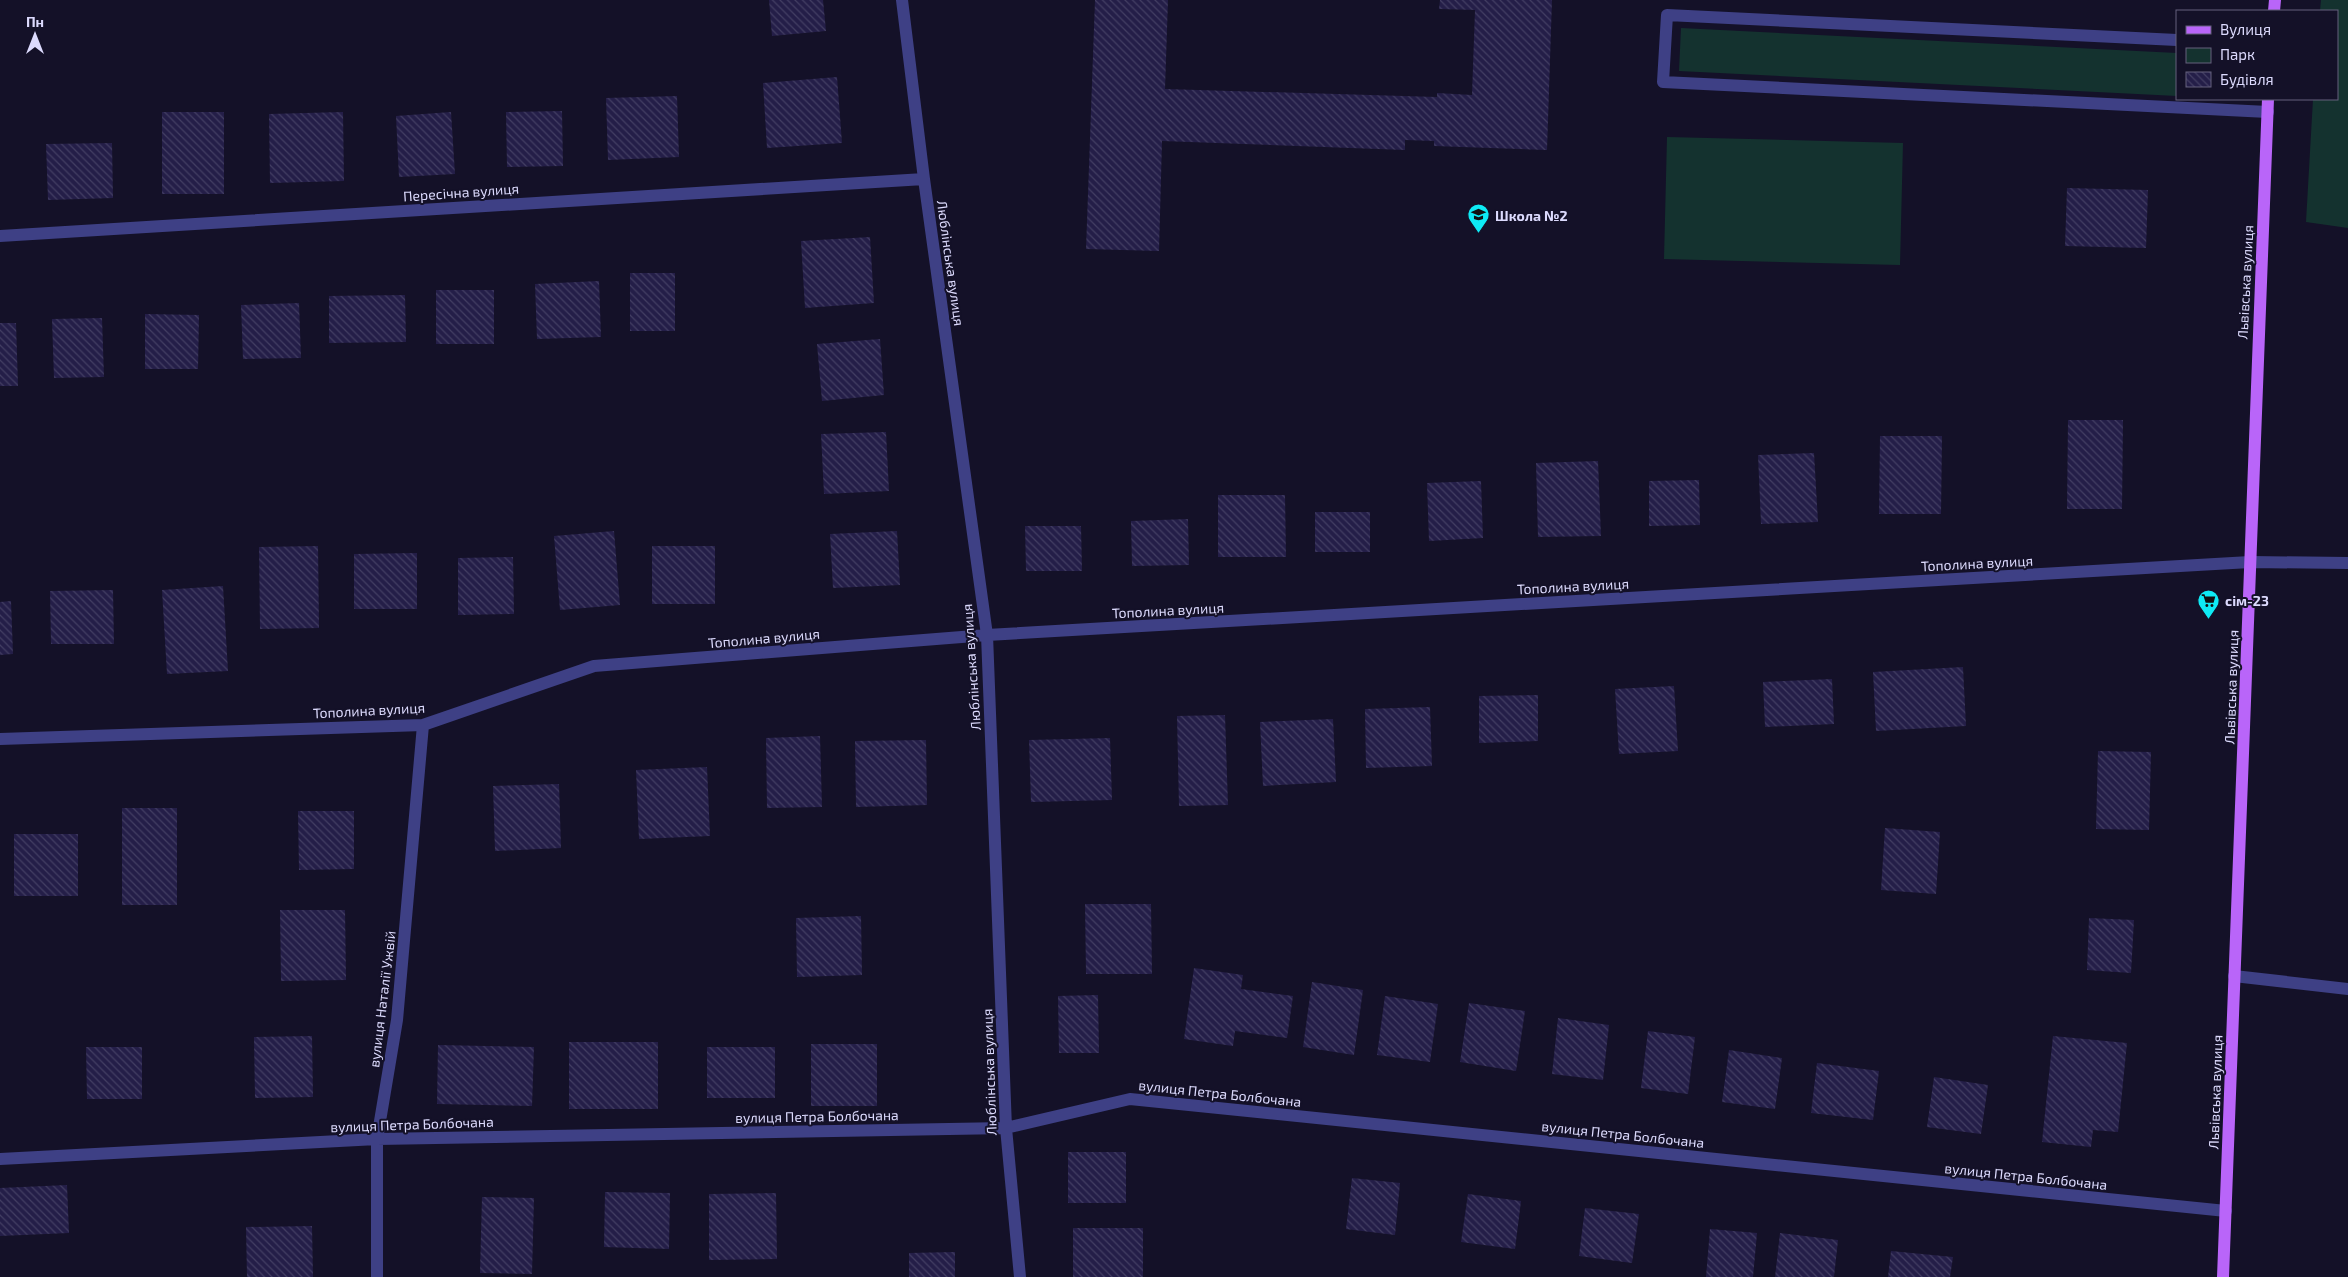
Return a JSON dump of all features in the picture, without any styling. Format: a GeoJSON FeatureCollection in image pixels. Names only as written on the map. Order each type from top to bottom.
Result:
{"type":"FeatureCollection","features":[{"type":"Feature","properties":{"kind":"main road","name":"Львівська вулиця"},"geometry":{"type":"LineString","coordinates":[[2224,1277],[2234,976],[2243,781],[2255,387],[2268,100]]}},
{"type":"Feature","properties":{"kind":"street","name":"Люблінська вулиця"},"geometry":{"type":"LineString","coordinates":[[902,0],[924,179],[987,635],[1006,1128],[1020,1277]]}},
{"type":"Feature","properties":{"kind":"street"},"geometry":{"type":"LineString","coordinates":[[2176,40],[1667,15],[1663,82],[2268,112]]}},
{"type":"Feature","properties":{"kind":"street","name":"Пересічна вулиця"},"geometry":{"type":"LineString","coordinates":[[0,236],[924,179]]}},
{"type":"Feature","properties":{"kind":"street","name":"Тополина вулиця"},"geometry":{"type":"LineString","coordinates":[[0,739],[423,725],[594,666],[987,635],[2250,562],[2348,563]]}},
{"type":"Feature","properties":{"kind":"street","name":"вулиця Наталії Ужвій"},"geometry":{"type":"LineString","coordinates":[[376,1277],[376,1139],[397,1020],[423,725]]}},
{"type":"Feature","properties":{"kind":"street"},"geometry":{"type":"LineString","coordinates":[[2234,976],[2348,989]]}},
{"type":"Feature","properties":{"kind":"street","name":"вулиця Петра Болбочана"},"geometry":{"type":"LineString","coordinates":[[0,1158],[376,1139],[1006,1128],[1130,1099],[2226,1211]]}},
{"type":"Feature","properties":{"kind":"green space"},"geometry":{"type":"Polygon","coordinates":[[[2321,0],[2348,0],[2348,228],[2306,222],[2313,100],[2338,100],[2338,10],[2320,10],[2321,0]]]}},
{"type":"Feature","properties":{"kind":"green space"},"geometry":{"type":"Polygon","coordinates":[[[1681,28],[2176,53],[2176,96],[1679,71],[1681,28]]]}},
{"type":"Feature","properties":{"kind":"green space"},"geometry":{"type":"Polygon","coordinates":[[[1667,137],[1903,143],[1900,265],[1664,259],[1667,137]]]}},
{"type":"Feature","properties":{"kind":"building"},"geometry":{"type":"Polygon","coordinates":[[[769,0],[823,0],[826,31],[772,36],[769,0]]]}},
{"type":"Feature","properties":{"kind":"building"},"geometry":{"type":"Polygon","coordinates":[[[1095,0],[1168,0],[1165,89],[1437,97],[1437,93],[1472,95],[1475,10],[1439,9],[1440,0],[1552,0],[1547,150],[1434,146],[1434,141],[1405,140],[1405,150],[1162,141],[1159,251],[1086,249],[1095,0]]]}},
{"type":"Feature","properties":{"kind":"building"},"geometry":{"type":"Polygon","coordinates":[[[837,77],[842,143],[767,148],[763,83],[837,77]]]}},
{"type":"Feature","properties":{"kind":"building"},"geometry":{"type":"Polygon","coordinates":[[[677,96],[679,157],[608,160],[606,98],[677,96]]]}},
{"type":"Feature","properties":{"kind":"building"},"geometry":{"type":"Polygon","coordinates":[[[562,111],[563,166],[507,167],[506,112],[562,111]]]}},
{"type":"Feature","properties":{"kind":"building"},"geometry":{"type":"Polygon","coordinates":[[[162,112],[224,112],[224,194],[162,194],[162,112]]]}},
{"type":"Feature","properties":{"kind":"building"},"geometry":{"type":"Polygon","coordinates":[[[343,112],[344,181],[270,183],[269,114],[343,112]]]}},
{"type":"Feature","properties":{"kind":"building"},"geometry":{"type":"Polygon","coordinates":[[[451,112],[455,174],[399,177],[396,116],[451,112]]]}},
{"type":"Feature","properties":{"kind":"building"},"geometry":{"type":"Polygon","coordinates":[[[112,143],[113,198],[48,200],[46,144],[112,143]]]}},
{"type":"Feature","properties":{"kind":"building"},"geometry":{"type":"Polygon","coordinates":[[[2067,188],[2148,190],[2146,248],[2065,246],[2067,188]]]}},
{"type":"Feature","properties":{"kind":"building"},"geometry":{"type":"Polygon","coordinates":[[[870,237],[874,303],[805,308],[801,241],[870,237]]]}},
{"type":"Feature","properties":{"kind":"building"},"geometry":{"type":"Polygon","coordinates":[[[630,273],[675,273],[675,331],[630,331],[630,273]]]}},
{"type":"Feature","properties":{"kind":"building"},"geometry":{"type":"Polygon","coordinates":[[[599,281],[601,337],[537,339],[535,284],[599,281]]]}},
{"type":"Feature","properties":{"kind":"building"},"geometry":{"type":"Polygon","coordinates":[[[436,290],[494,290],[494,344],[436,344],[436,290]]]}},
{"type":"Feature","properties":{"kind":"building"},"geometry":{"type":"Polygon","coordinates":[[[405,295],[406,342],[329,343],[329,296],[405,295]]]}},
{"type":"Feature","properties":{"kind":"building"},"geometry":{"type":"Polygon","coordinates":[[[299,303],[301,358],[243,359],[241,305],[299,303]]]}},
{"type":"Feature","properties":{"kind":"building"},"geometry":{"type":"Polygon","coordinates":[[[145,314],[199,315],[198,369],[145,369],[145,314]]]}},
{"type":"Feature","properties":{"kind":"building"},"geometry":{"type":"Polygon","coordinates":[[[102,318],[104,377],[54,378],[52,319],[102,318]]]}},
{"type":"Feature","properties":{"kind":"building"},"geometry":{"type":"Polygon","coordinates":[[[0,323],[16,323],[18,386],[0,386],[0,323]]]}},
{"type":"Feature","properties":{"kind":"building"},"geometry":{"type":"Polygon","coordinates":[[[880,339],[884,395],[822,401],[817,344],[880,339]]]}},
{"type":"Feature","properties":{"kind":"building"},"geometry":{"type":"Polygon","coordinates":[[[2068,420],[2123,420],[2122,509],[2067,509],[2068,420]]]}},
{"type":"Feature","properties":{"kind":"building"},"geometry":{"type":"Polygon","coordinates":[[[886,432],[889,491],[824,494],[821,434],[886,432]]]}},
{"type":"Feature","properties":{"kind":"building"},"geometry":{"type":"Polygon","coordinates":[[[1880,436],[1942,436],[1941,514],[1879,514],[1880,436]]]}},
{"type":"Feature","properties":{"kind":"building"},"geometry":{"type":"Polygon","coordinates":[[[1814,453],[1818,522],[1761,524],[1758,455],[1814,453]]]}},
{"type":"Feature","properties":{"kind":"building"},"geometry":{"type":"Polygon","coordinates":[[[1598,461],[1601,536],[1538,537],[1536,463],[1598,461]]]}},
{"type":"Feature","properties":{"kind":"building"},"geometry":{"type":"Polygon","coordinates":[[[1699,480],[1700,525],[1649,526],[1649,481],[1699,480]]]}},
{"type":"Feature","properties":{"kind":"building"},"geometry":{"type":"Polygon","coordinates":[[[1481,481],[1483,538],[1429,541],[1427,483],[1481,481]]]}},
{"type":"Feature","properties":{"kind":"building"},"geometry":{"type":"Polygon","coordinates":[[[1218,495],[1285,495],[1286,557],[1218,557],[1218,495]]]}},
{"type":"Feature","properties":{"kind":"building"},"geometry":{"type":"Polygon","coordinates":[[[1315,512],[1370,512],[1370,552],[1315,552],[1315,512]]]}},
{"type":"Feature","properties":{"kind":"building"},"geometry":{"type":"Polygon","coordinates":[[[1188,519],[1189,565],[1132,566],[1131,521],[1188,519]]]}},
{"type":"Feature","properties":{"kind":"building"},"geometry":{"type":"Polygon","coordinates":[[[1025,526],[1081,526],[1082,571],[1026,571],[1025,526]]]}},
{"type":"Feature","properties":{"kind":"building"},"geometry":{"type":"Polygon","coordinates":[[[614,531],[620,605],[560,610],[554,536],[614,531]]]}},
{"type":"Feature","properties":{"kind":"building"},"geometry":{"type":"Polygon","coordinates":[[[897,531],[900,585],[833,588],[830,534],[897,531]]]}},
{"type":"Feature","properties":{"kind":"building"},"geometry":{"type":"Polygon","coordinates":[[[318,546],[319,628],[260,629],[259,547],[318,546]]]}},
{"type":"Feature","properties":{"kind":"building"},"geometry":{"type":"Polygon","coordinates":[[[652,546],[715,546],[715,604],[652,604],[652,546]]]}},
{"type":"Feature","properties":{"kind":"building"},"geometry":{"type":"Polygon","coordinates":[[[417,553],[417,609],[354,609],[354,554],[417,553]]]}},
{"type":"Feature","properties":{"kind":"building"},"geometry":{"type":"Polygon","coordinates":[[[513,557],[514,614],[458,615],[458,558],[513,557]]]}},
{"type":"Feature","properties":{"kind":"building"},"geometry":{"type":"Polygon","coordinates":[[[223,586],[228,671],[167,674],[162,590],[223,586]]]}},
{"type":"Feature","properties":{"kind":"building"},"geometry":{"type":"Polygon","coordinates":[[[113,590],[114,644],[51,644],[50,591],[113,590]]]}},
{"type":"Feature","properties":{"kind":"building"},"geometry":{"type":"Polygon","coordinates":[[[11,601],[13,654],[0,655],[0,602],[11,601]]]}},
{"type":"Feature","properties":{"kind":"building"},"geometry":{"type":"Polygon","coordinates":[[[1963,667],[1966,726],[1876,731],[1873,672],[1963,667]]]}},
{"type":"Feature","properties":{"kind":"building"},"geometry":{"type":"Polygon","coordinates":[[[1832,679],[1834,724],[1765,727],[1763,682],[1832,679]]]}},
{"type":"Feature","properties":{"kind":"building"},"geometry":{"type":"Polygon","coordinates":[[[1674,686],[1678,751],[1619,754],[1615,689],[1674,686]]]}},
{"type":"Feature","properties":{"kind":"building"},"geometry":{"type":"Polygon","coordinates":[[[1538,695],[1538,741],[1479,743],[1479,696],[1538,695]]]}},
{"type":"Feature","properties":{"kind":"building"},"geometry":{"type":"Polygon","coordinates":[[[1430,707],[1432,766],[1366,768],[1365,709],[1430,707]]]}},
{"type":"Feature","properties":{"kind":"building"},"geometry":{"type":"Polygon","coordinates":[[[1225,715],[1228,805],[1179,806],[1177,716],[1225,715]]]}},
{"type":"Feature","properties":{"kind":"building"},"geometry":{"type":"Polygon","coordinates":[[[1333,719],[1336,782],[1263,786],[1260,722],[1333,719]]]}},
{"type":"Feature","properties":{"kind":"building"},"geometry":{"type":"Polygon","coordinates":[[[820,736],[822,807],[767,808],[766,738],[820,736]]]}},
{"type":"Feature","properties":{"kind":"building"},"geometry":{"type":"Polygon","coordinates":[[[1110,738],[1112,800],[1031,802],[1029,740],[1110,738]]]}},
{"type":"Feature","properties":{"kind":"building"},"geometry":{"type":"Polygon","coordinates":[[[926,740],[927,805],[856,807],[855,741],[926,740]]]}},
{"type":"Feature","properties":{"kind":"building"},"geometry":{"type":"Polygon","coordinates":[[[2098,751],[2151,752],[2149,830],[2096,829],[2098,751]]]}},
{"type":"Feature","properties":{"kind":"building"},"geometry":{"type":"Polygon","coordinates":[[[707,767],[710,836],[639,839],[636,770],[707,767]]]}},
{"type":"Feature","properties":{"kind":"building"},"geometry":{"type":"Polygon","coordinates":[[[559,784],[561,848],[495,851],[493,786],[559,784]]]}},
{"type":"Feature","properties":{"kind":"building"},"geometry":{"type":"Polygon","coordinates":[[[122,808],[177,808],[177,905],[122,905],[122,808]]]}},
{"type":"Feature","properties":{"kind":"building"},"geometry":{"type":"Polygon","coordinates":[[[298,811],[354,811],[354,869],[299,870],[298,811]]]}},
{"type":"Feature","properties":{"kind":"building"},"geometry":{"type":"Polygon","coordinates":[[[1885,828],[1940,832],[1936,894],[1881,890],[1885,828]]]}},
{"type":"Feature","properties":{"kind":"building"},"geometry":{"type":"Polygon","coordinates":[[[14,834],[78,834],[78,896],[14,896],[14,834]]]}},
{"type":"Feature","properties":{"kind":"building"},"geometry":{"type":"Polygon","coordinates":[[[1085,904],[1151,904],[1152,974],[1086,974],[1085,904]]]}},
{"type":"Feature","properties":{"kind":"building"},"geometry":{"type":"Polygon","coordinates":[[[280,910],[345,910],[346,980],[281,981],[280,910]]]}},
{"type":"Feature","properties":{"kind":"building"},"geometry":{"type":"Polygon","coordinates":[[[861,916],[862,975],[797,977],[796,918],[861,916]]]}},
{"type":"Feature","properties":{"kind":"building"},"geometry":{"type":"Polygon","coordinates":[[[2089,918],[2134,920],[2131,973],[2087,970],[2089,918]]]}},
{"type":"Feature","properties":{"kind":"building"},"geometry":{"type":"Polygon","coordinates":[[[1194,968],[1243,975],[1241,989],[1293,996],[1287,1038],[1235,1031],[1233,1046],[1184,1039],[1194,968]]]}},
{"type":"Feature","properties":{"kind":"building"},"geometry":{"type":"Polygon","coordinates":[[[1312,982],[1363,990],[1354,1055],[1303,1047],[1312,982]]]}},
{"type":"Feature","properties":{"kind":"building"},"geometry":{"type":"Polygon","coordinates":[[[1098,995],[1099,1053],[1059,1053],[1058,996],[1098,995]]]}},
{"type":"Feature","properties":{"kind":"building"},"geometry":{"type":"Polygon","coordinates":[[[1385,996],[1438,1004],[1430,1062],[1377,1055],[1385,996]]]}},
{"type":"Feature","properties":{"kind":"building"},"geometry":{"type":"Polygon","coordinates":[[[1469,1003],[1525,1011],[1516,1071],[1460,1062],[1469,1003]]]}},
{"type":"Feature","properties":{"kind":"building"},"geometry":{"type":"Polygon","coordinates":[[[1558,1018],[1609,1025],[1603,1080],[1552,1074],[1558,1018]]]}},
{"type":"Feature","properties":{"kind":"building"},"geometry":{"type":"Polygon","coordinates":[[[1648,1031],[1695,1037],[1688,1094],[1641,1088],[1648,1031]]]}},
{"type":"Feature","properties":{"kind":"building"},"geometry":{"type":"Polygon","coordinates":[[[312,1036],[313,1097],[255,1098],[254,1037],[312,1036]]]}},
{"type":"Feature","properties":{"kind":"building"},"geometry":{"type":"Polygon","coordinates":[[[2053,1036],[2127,1043],[2118,1132],[2093,1130],[2091,1147],[2042,1142],[2053,1036]]]}},
{"type":"Feature","properties":{"kind":"building"},"geometry":{"type":"Polygon","coordinates":[[[569,1042],[658,1042],[658,1109],[569,1109],[569,1042]]]}},
{"type":"Feature","properties":{"kind":"building"},"geometry":{"type":"Polygon","coordinates":[[[811,1044],[877,1044],[877,1106],[811,1106],[811,1044]]]}},
{"type":"Feature","properties":{"kind":"building"},"geometry":{"type":"Polygon","coordinates":[[[438,1045],[534,1047],[532,1106],[437,1104],[438,1045]]]}},
{"type":"Feature","properties":{"kind":"building"},"geometry":{"type":"Polygon","coordinates":[[[86,1047],[142,1047],[142,1099],[87,1099],[86,1047]]]}},
{"type":"Feature","properties":{"kind":"building"},"geometry":{"type":"Polygon","coordinates":[[[707,1047],[775,1047],[775,1098],[707,1098],[707,1047]]]}},
{"type":"Feature","properties":{"kind":"building"},"geometry":{"type":"Polygon","coordinates":[[[1729,1050],[1782,1058],[1775,1109],[1722,1102],[1729,1050]]]}},
{"type":"Feature","properties":{"kind":"building"},"geometry":{"type":"Polygon","coordinates":[[[1817,1063],[1879,1071],[1873,1120],[1811,1113],[1817,1063]]]}},
{"type":"Feature","properties":{"kind":"building"},"geometry":{"type":"Polygon","coordinates":[[[1934,1077],[1988,1085],[1981,1134],[1927,1127],[1934,1077]]]}},
{"type":"Feature","properties":{"kind":"building"},"geometry":{"type":"Polygon","coordinates":[[[1068,1152],[1126,1152],[1126,1203],[1068,1203],[1068,1152]]]}},
{"type":"Feature","properties":{"kind":"building"},"geometry":{"type":"Polygon","coordinates":[[[1352,1178],[1400,1183],[1395,1235],[1346,1229],[1352,1178]]]}},
{"type":"Feature","properties":{"kind":"building"},"geometry":{"type":"Polygon","coordinates":[[[67,1185],[69,1233],[0,1236],[0,1188],[67,1185]]]}},
{"type":"Feature","properties":{"kind":"building"},"geometry":{"type":"Polygon","coordinates":[[[605,1192],[670,1193],[669,1249],[604,1247],[605,1192]]]}},
{"type":"Feature","properties":{"kind":"building"},"geometry":{"type":"Polygon","coordinates":[[[776,1193],[777,1259],[709,1260],[709,1194],[776,1193]]]}},
{"type":"Feature","properties":{"kind":"building"},"geometry":{"type":"Polygon","coordinates":[[[1468,1194],[1521,1201],[1515,1249],[1461,1242],[1468,1194]]]}},
{"type":"Feature","properties":{"kind":"building"},"geometry":{"type":"Polygon","coordinates":[[[482,1197],[534,1198],[532,1274],[480,1273],[482,1197]]]}},
{"type":"Feature","properties":{"kind":"building"},"geometry":{"type":"Polygon","coordinates":[[[1585,1208],[1639,1214],[1632,1263],[1579,1256],[1585,1208]]]}},
{"type":"Feature","properties":{"kind":"building"},"geometry":{"type":"Polygon","coordinates":[[[312,1226],[313,1277],[247,1277],[246,1227],[312,1226]]]}},
{"type":"Feature","properties":{"kind":"building"},"geometry":{"type":"Polygon","coordinates":[[[1073,1228],[1143,1228],[1143,1277],[1073,1277],[1073,1228]]]}},
{"type":"Feature","properties":{"kind":"building"},"geometry":{"type":"Polygon","coordinates":[[[1710,1229],[1757,1233],[1753,1277],[1706,1277],[1710,1229]]]}},
{"type":"Feature","properties":{"kind":"building"},"geometry":{"type":"Polygon","coordinates":[[[1780,1233],[1838,1240],[1834,1277],[1775,1277],[1780,1233]]]}},
{"type":"Feature","properties":{"kind":"building"},"geometry":{"type":"Polygon","coordinates":[[[1891,1251],[1953,1257],[1950,1277],[1888,1277],[1891,1251]]]}},
{"type":"Feature","properties":{"kind":"building"},"geometry":{"type":"Polygon","coordinates":[[[955,1252],[955,1277],[909,1277],[909,1253],[955,1252]]]}},
{"type":"Feature","properties":{"kind":"place","name":"Школа №2"},"geometry":{"type":"Point","coordinates":[1479,234]}},
{"type":"Feature","properties":{"kind":"place","name":"сім-23"},"geometry":{"type":"Point","coordinates":[2209,619]}}]}
